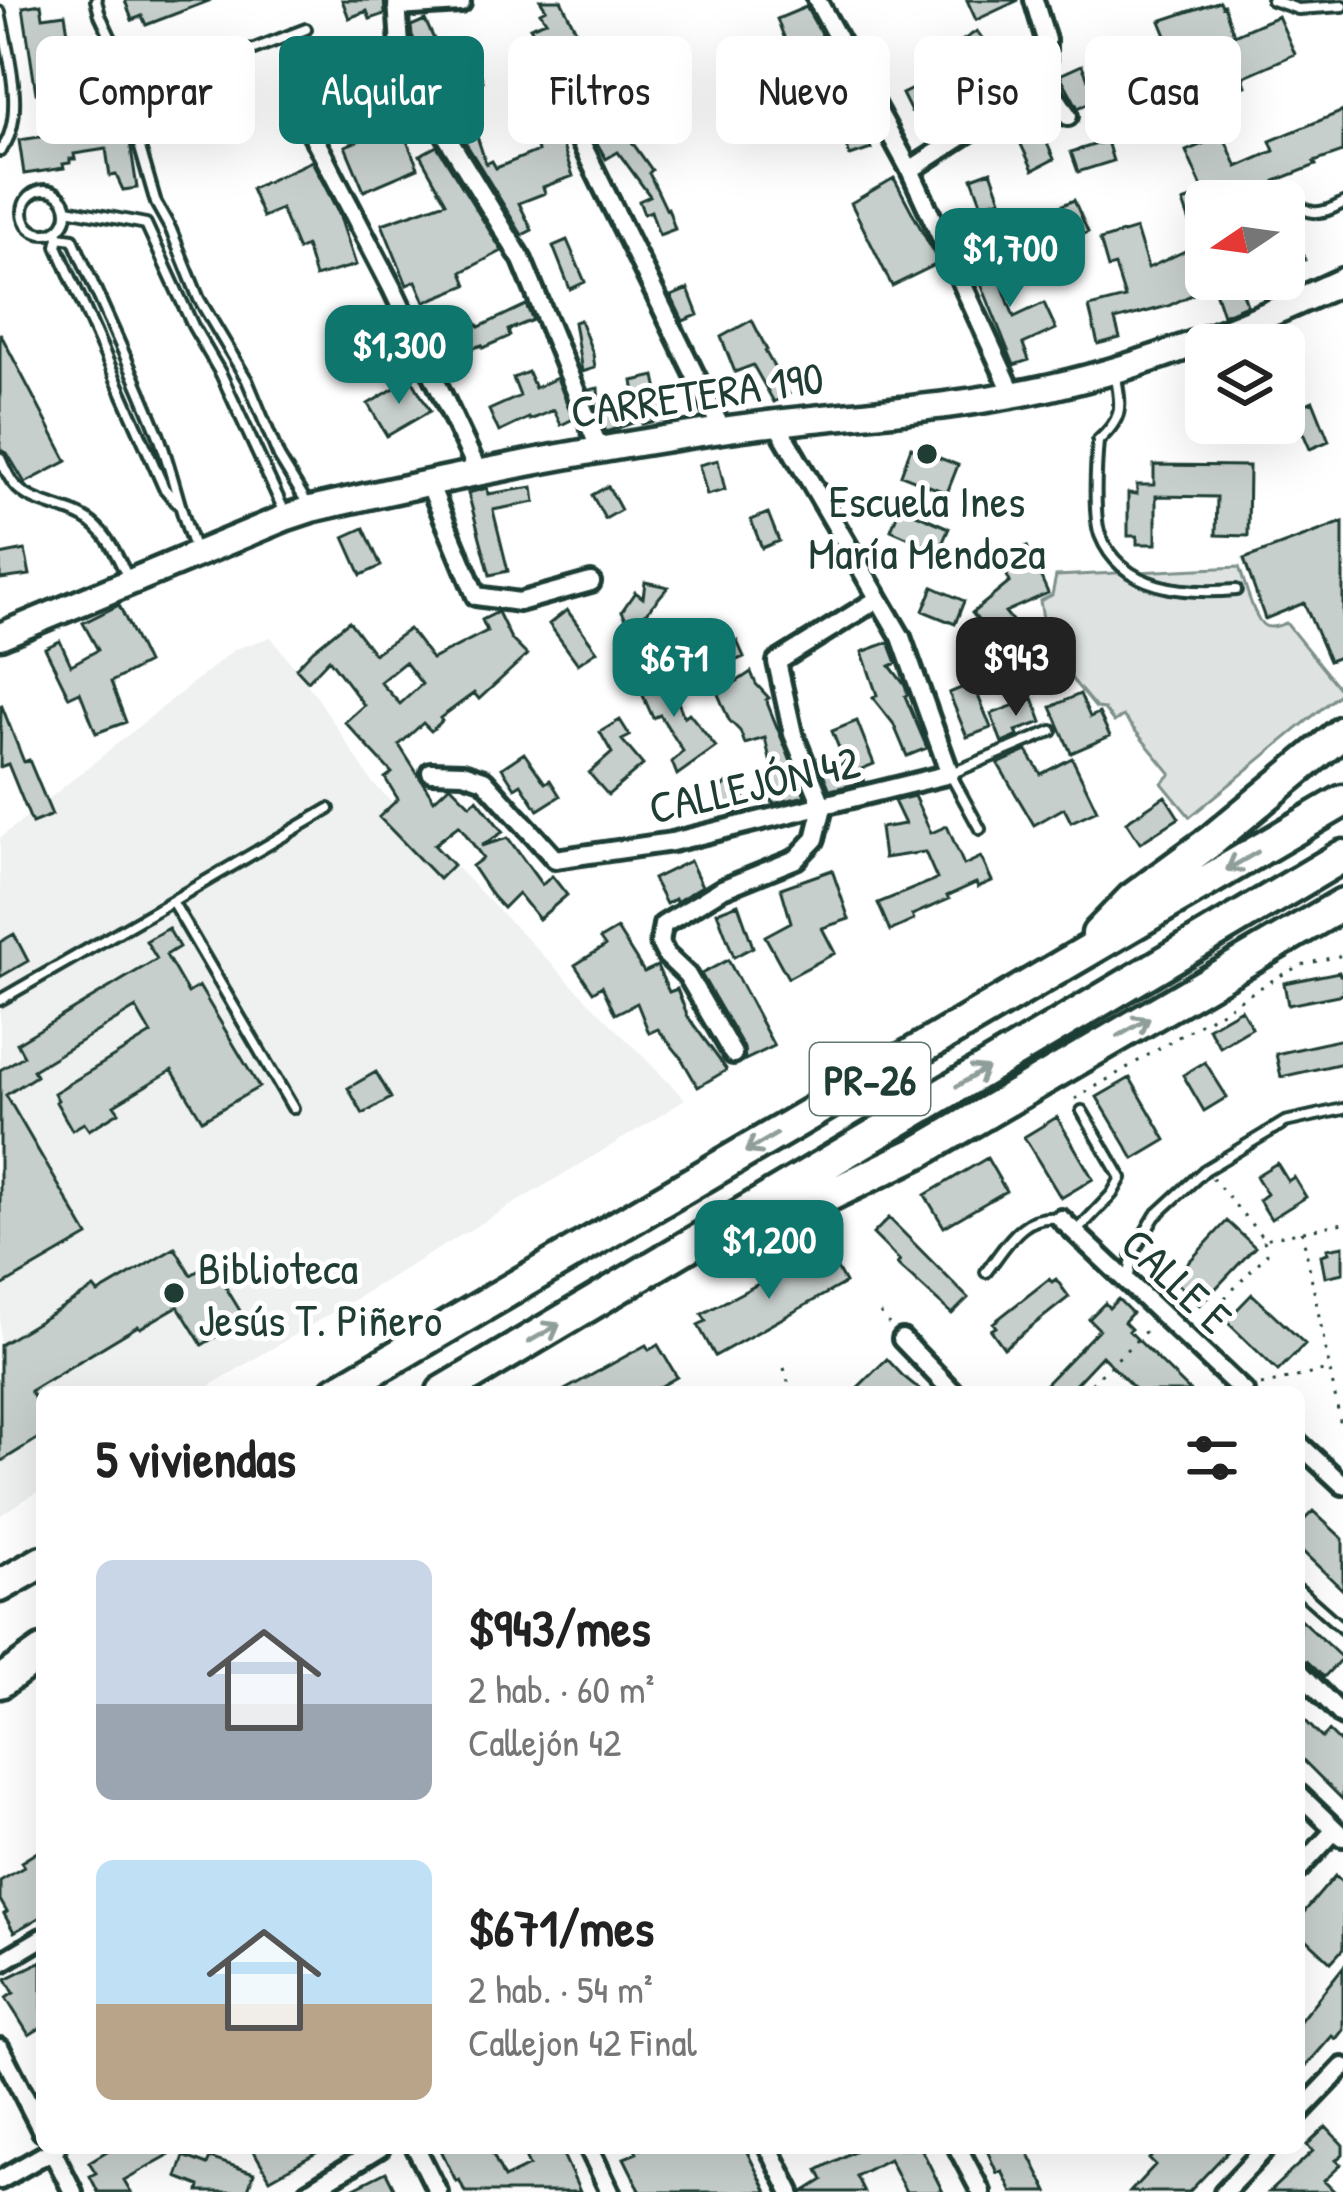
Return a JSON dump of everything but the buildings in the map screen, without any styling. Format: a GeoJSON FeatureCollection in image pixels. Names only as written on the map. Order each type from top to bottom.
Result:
{"type":"FeatureCollection","features":[{"type":"Feature","properties":{"kind":"highway"},"geometry":{"type":"LineString","coordinates":[[1074,959],[1132,899],[1343,732]]}},
{"type":"Feature","properties":{"kind":"highway","name":"PR-26"},"geometry":{"type":"LineString","coordinates":[[346,1386],[1343,801]]}},
{"type":"Feature","properties":{"kind":"highway","name":"PR-26"},"geometry":{"type":"LineString","coordinates":[[453,1386],[1343,856]]}},
{"type":"Feature","properties":{"kind":"highway"},"geometry":{"type":"LineString","coordinates":[[656,1268],[772,1223],[919,1152],[1343,904]]}},
{"type":"Feature","properties":{"kind":"highway"},"geometry":{"type":"LineString","coordinates":[[1298,932],[1343,920]]}},
{"type":"Feature","properties":{"kind":"highway"},"geometry":{"type":"LineString","coordinates":[[0,1586],[36,1565]]}},
{"type":"Feature","properties":{"kind":"highway"},"geometry":{"type":"LineString","coordinates":[[0,1659],[36,1638]]}},
{"type":"Feature","properties":{"kind":"highway"},"geometry":{"type":"LineString","coordinates":[[0,1682],[36,1656]]}},
{"type":"Feature","properties":{"kind":"street"},"geometry":{"type":"LineString","coordinates":[[817,0],[910,170],[1013,394]]}},
{"type":"Feature","properties":{"kind":"street"},"geometry":{"type":"LineString","coordinates":[[1034,0],[1045,36]]}},
{"type":"Feature","properties":{"kind":"street"},"geometry":{"type":"LineString","coordinates":[[461,3],[397,4],[401,62],[522,260],[599,448]]}},
{"type":"Feature","properties":{"kind":"street"},"geometry":{"type":"LineString","coordinates":[[1061,105],[1068,116]]}},
{"type":"Feature","properties":{"kind":"street"},"geometry":{"type":"LineString","coordinates":[[317,144],[392,288],[478,472]]}},
{"type":"Feature","properties":{"kind":"street"},"geometry":{"type":"LineString","coordinates":[[582,144],[722,430]]}},
{"type":"Feature","properties":{"kind":"street"},"geometry":{"type":"LineString","coordinates":[[910,170],[950,144]]}},
{"type":"Feature","properties":{"kind":"street","name":"CARRETERA 190"},"geometry":{"type":"LineString","coordinates":[[0,636],[299,513],[599,448],[1013,394],[1182,350],[1343,281]]}},
{"type":"Feature","properties":{"kind":"street"},"geometry":{"type":"LineString","coordinates":[[776,423],[901,637],[950,774]]}},
{"type":"Feature","properties":{"kind":"street"},"geometry":{"type":"LineString","coordinates":[[430,483],[476,596],[519,602],[591,582]]}},
{"type":"Feature","properties":{"kind":"street"},"geometry":{"type":"LineString","coordinates":[[734,1054],[687,975],[666,955],[660,944],[663,925],[722,889],[796,859],[814,839],[823,807],[794,734],[777,662],[878,598]]}},
{"type":"Feature","properties":{"kind":"street","name":"CALLEJÓN 42"},"geometry":{"type":"LineString","coordinates":[[431,772],[463,773],[484,780],[555,859],[672,842],[950,774]]}},
{"type":"Feature","properties":{"kind":"street","name":"CALLE E"},"geometry":{"type":"LineString","coordinates":[[1068,1226],[1162,1316],[1247,1386]]}},
{"type":"Feature","properties":{"kind":"street"},"geometry":{"type":"LineString","coordinates":[[902,1339],[947,1386]]}},
{"type":"Feature","properties":{"kind":"street"},"geometry":{"type":"LineString","coordinates":[[1305,1450],[1343,1485]]}},
{"type":"Feature","properties":{"kind":"street"},"geometry":{"type":"LineString","coordinates":[[1305,1677],[1343,1716]]}},
{"type":"Feature","properties":{"kind":"street"},"geometry":{"type":"LineString","coordinates":[[1305,1801],[1339,1833],[1305,1864]]}},
{"type":"Feature","properties":{"kind":"street"},"geometry":{"type":"LineString","coordinates":[[0,1963],[36,1942]]}},
{"type":"Feature","properties":{"kind":"street"},"geometry":{"type":"LineString","coordinates":[[0,2048],[36,2119]]}},
{"type":"Feature","properties":{"kind":"street"},"geometry":{"type":"LineString","coordinates":[[1305,2107],[1343,2067]]}},
{"type":"Feature","properties":{"kind":"street"},"geometry":{"type":"LineString","coordinates":[[0,2180],[44,2154]]}},
{"type":"Feature","properties":{"kind":"street"},"geometry":{"type":"LineString","coordinates":[[55,2154],[73,2192]]}},
{"type":"Feature","properties":{"kind":"street"},"geometry":{"type":"LineString","coordinates":[[308,2192],[370,2154]]}},
{"type":"Feature","properties":{"kind":"street"},"geometry":{"type":"LineString","coordinates":[[419,2154],[437,2192]]}},
{"type":"Feature","properties":{"kind":"street"},"geometry":{"type":"LineString","coordinates":[[592,2154],[610,2192]]}},
{"type":"Feature","properties":{"kind":"street"},"geometry":{"type":"LineString","coordinates":[[773,2154],[791,2192]]}},
{"type":"Feature","properties":{"kind":"street"},"geometry":{"type":"LineString","coordinates":[[961,2154],[981,2192]]}},
{"type":"Feature","properties":{"kind":"street"},"geometry":{"type":"LineString","coordinates":[[1224,2192],[1260,2154]]}},
{"type":"Feature","properties":{"kind":"lane"},"geometry":{"type":"LineString","coordinates":[[96,0],[110,36]]}},
{"type":"Feature","properties":{"kind":"lane"},"geometry":{"type":"LineString","coordinates":[[1272,0],[1298,9],[1343,6]]}},
{"type":"Feature","properties":{"kind":"lane"},"geometry":{"type":"LineString","coordinates":[[0,12],[14,88],[10,140],[0,151]]}},
{"type":"Feature","properties":{"kind":"lane"},"geometry":{"type":"LineString","coordinates":[[255,49],[306,29]]}},
{"type":"Feature","properties":{"kind":"lane"},"geometry":{"type":"LineString","coordinates":[[139,144],[156,203],[199,299],[247,380],[299,513]]}},
{"type":"Feature","properties":{"kind":"lane"},"geometry":{"type":"LineString","coordinates":[[178,504],[164,488],[57,246],[58,234],[67,208],[50,191],[32,195],[25,206],[25,219],[32,230],[58,234],[73,239],[157,432],[197,554]]}},
{"type":"Feature","properties":{"kind":"lane"},"geometry":{"type":"LineString","coordinates":[[1305,211],[1324,213],[1343,203]]}},
{"type":"Feature","properties":{"kind":"lane"},"geometry":{"type":"LineString","coordinates":[[67,208],[146,224],[193,326],[299,513]]}},
{"type":"Feature","properties":{"kind":"lane"},"geometry":{"type":"LineString","coordinates":[[1114,370],[1121,404],[1114,426],[1097,442],[1100,533],[1117,560],[1149,585],[1197,593],[1236,590]]}},
{"type":"Feature","properties":{"kind":"lane"},"geometry":{"type":"LineString","coordinates":[[0,458],[14,484],[29,496],[64,507],[93,524],[110,543],[130,582]]}},
{"type":"Feature","properties":{"kind":"lane"},"geometry":{"type":"LineString","coordinates":[[980,829],[950,774],[1052,731]]}},
{"type":"Feature","properties":{"kind":"lane"},"geometry":{"type":"LineString","coordinates":[[0,1000],[328,809]]}},
{"type":"Feature","properties":{"kind":"lane"},"geometry":{"type":"LineString","coordinates":[[172,901],[293,1108]]}},
{"type":"Feature","properties":{"kind":"lane"},"geometry":{"type":"LineString","coordinates":[[1127,1282],[1133,1253],[1155,1216],[1205,1170],[1285,1122],[1343,1109]]}},
{"type":"Feature","properties":{"kind":"lane"},"geometry":{"type":"LineString","coordinates":[[986,1272],[1025,1222],[1048,1216],[1068,1226],[1112,1194],[1121,1178],[1082,1111]]}},
{"type":"Feature","properties":{"kind":"lane"},"geometry":{"type":"LineString","coordinates":[[1305,1595],[1343,1629]]}},
{"type":"Feature","properties":{"kind":"path"},"geometry":{"type":"LineString","coordinates":[[1082,1111],[1074,1098],[1278,977],[1301,965],[1343,955]]}},
{"type":"Feature","properties":{"kind":"path"},"geometry":{"type":"LineString","coordinates":[[1187,1338],[1267,1254],[1264,1239],[1205,1170]]}},
{"type":"Feature","properties":{"kind":"path"},"geometry":{"type":"LineString","coordinates":[[1264,1239],[1343,1223]]}},
{"type":"Feature","properties":{"kind":"path"},"geometry":{"type":"LineString","coordinates":[[1302,1231],[1343,1436]]}},
{"type":"Feature","properties":{"kind":"path"},"geometry":{"type":"LineString","coordinates":[[1091,1386],[1162,1316]]}},
{"type":"Feature","properties":{"kind":"path"},"geometry":{"type":"LineString","coordinates":[[784,1368],[789,1386]]}},
{"type":"Feature","properties":{"kind":"path"},"geometry":{"type":"LineString","coordinates":[[1263,1386],[1330,1370]]}},
{"type":"Feature","properties":{"kind":"path"},"geometry":{"type":"LineString","coordinates":[[1335,1398],[1343,1396]]}},
{"type":"Feature","properties":{"kind":"shaded area"},"geometry":{"type":"Polygon","coordinates":[[[1239,567],[1261,623],[1270,627],[1286,623],[1342,692],[1190,817],[1162,783],[1171,774],[1123,716],[1114,722],[1104,709],[1096,708],[1055,659],[1040,601],[1052,595],[1056,576],[1239,567]]]}},
{"type":"Feature","properties":{"kind":"shaded area"},"geometry":{"type":"Polygon","coordinates":[[[271,637],[372,782],[685,1099],[209,1386],[36,1386],[36,1493],[0,1515],[0,838],[235,649],[271,637]]]}},
{"type":"Feature","properties":{"kind":"place","name":"Escuela Ines María Mendoza"},"geometry":{"type":"Point","coordinates":[927,454]}},
{"type":"Feature","properties":{"kind":"place","name":"Biblioteca Jesús T. Piñero"},"geometry":{"type":"Point","coordinates":[174,1293]}}]}
